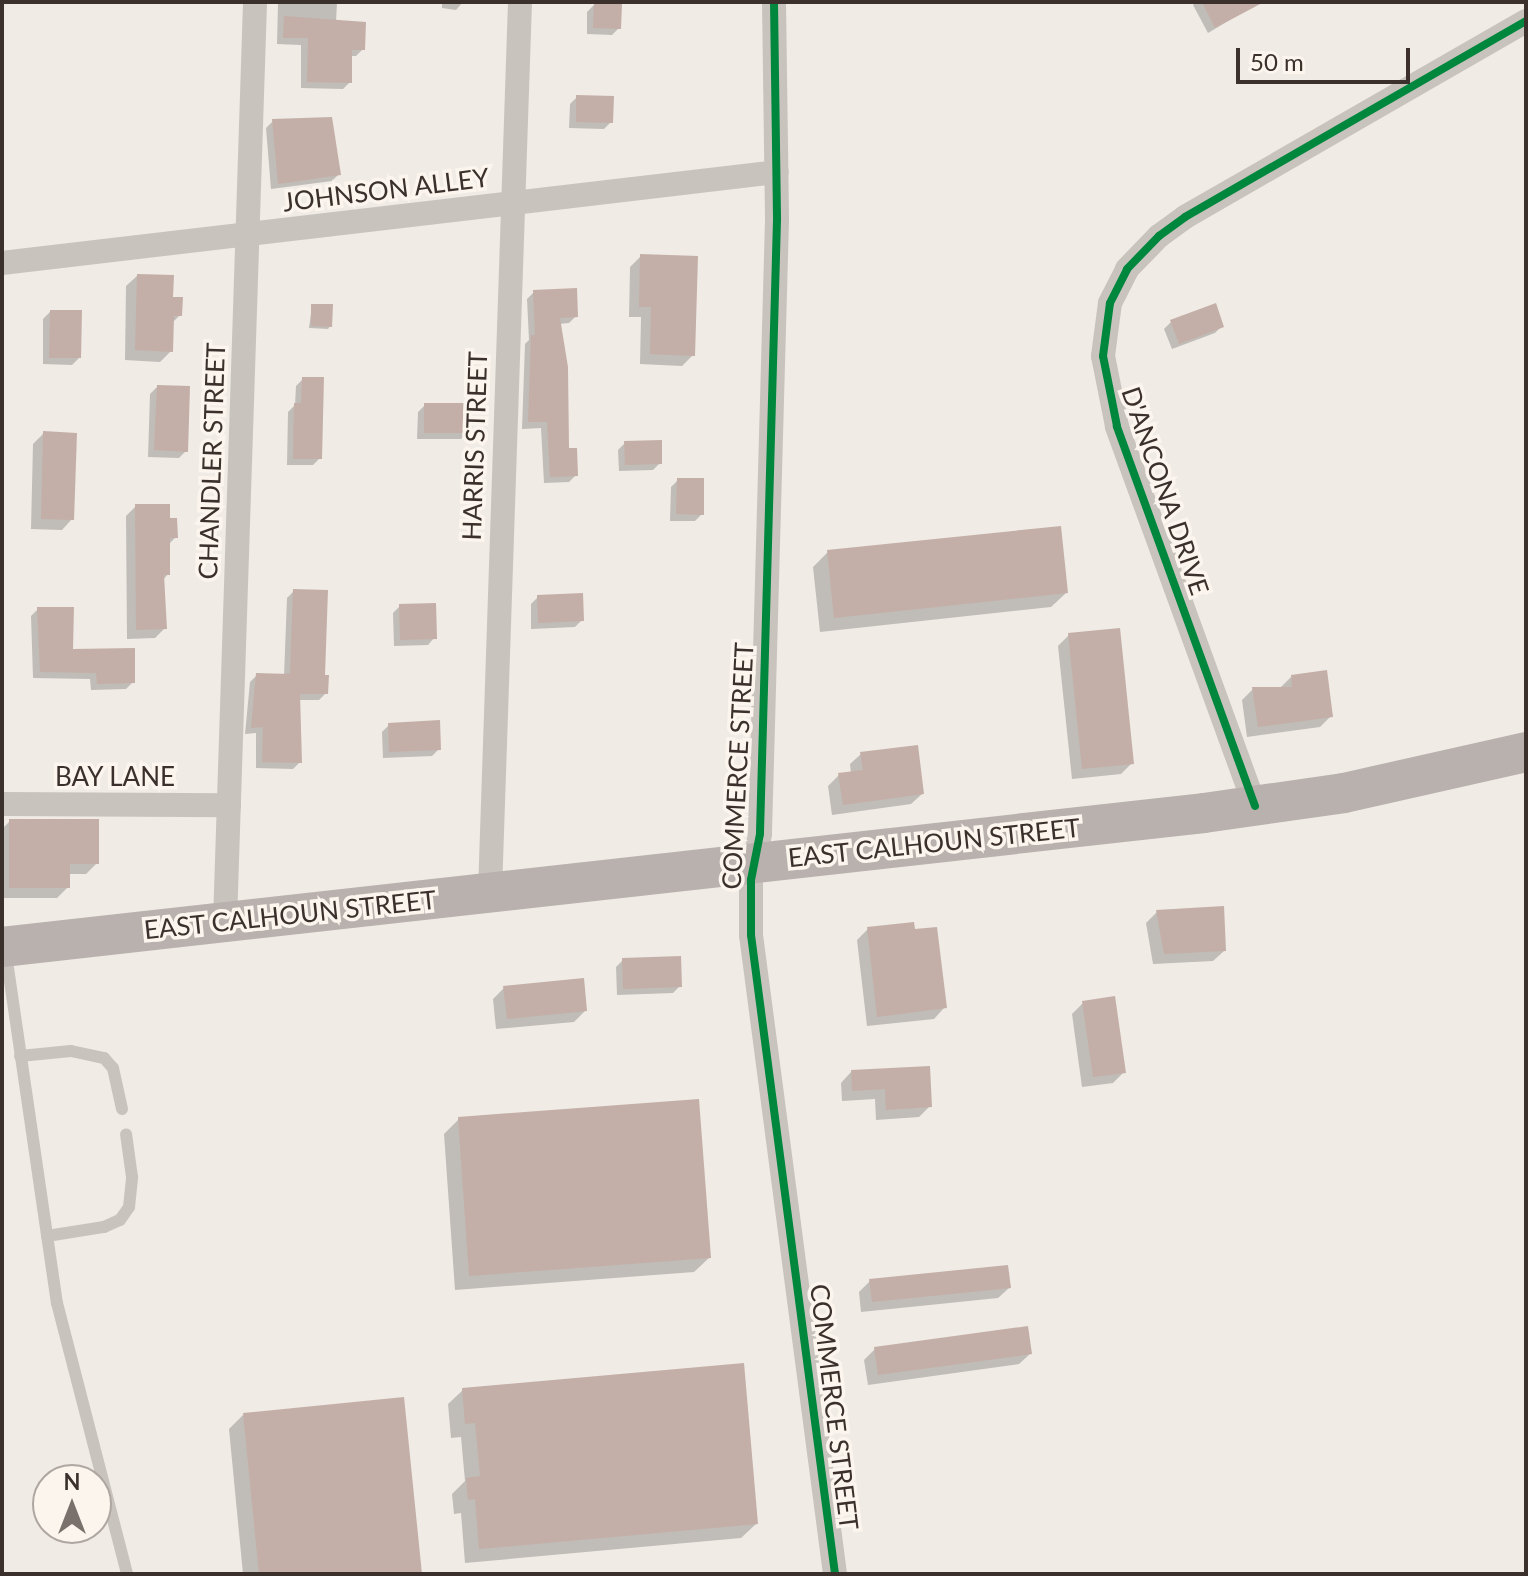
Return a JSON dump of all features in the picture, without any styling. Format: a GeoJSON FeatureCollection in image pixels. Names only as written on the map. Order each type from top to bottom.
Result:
{"type":"FeatureCollection","features":[{"type":"Feature","properties":{"kind":"main road","name":"EAST CALHOUN STREET"},"geometry":{"type":"LineString","coordinates":[[4,947],[1255,806],[1344,793],[1522,757]]}},
{"type":"Feature","properties":{"kind":"street","name":"CHANDLER STREET"},"geometry":{"type":"LineString","coordinates":[[225,922],[255,2]]}},
{"type":"Feature","properties":{"kind":"street","name":"HARRIS STREET"},"geometry":{"type":"LineString","coordinates":[[490,892],[520,2]]}},
{"type":"Feature","properties":{"kind":"street","name":"COMMERCE STREET"},"geometry":{"type":"LineString","coordinates":[[774,2],[777,172],[760,834],[754,863],[751,935],[835,1574]]}},
{"type":"Feature","properties":{"kind":"street","name":"D'ANCONA DRIVE"},"geometry":{"type":"LineString","coordinates":[[1255,806],[1117,426],[1103,356],[1113,295],[1127,269],[1159,236],[1185,217],[1526,21]]}},
{"type":"Feature","properties":{"kind":"street","name":"JOHNSON ALLEY"},"geometry":{"type":"LineString","coordinates":[[2,263],[777,172]]}},
{"type":"Feature","properties":{"kind":"street","name":"BAY LANE"},"geometry":{"type":"LineString","coordinates":[[2,804],[229,805]]}},
{"type":"Feature","properties":{"kind":"lane"},"geometry":{"type":"LineString","coordinates":[[4,947],[57,1303],[127,1574]]}},
{"type":"Feature","properties":{"kind":"lane"},"geometry":{"type":"LineString","coordinates":[[20,1056],[71,1051],[104,1058],[113,1068],[122,1109]]}},
{"type":"Feature","properties":{"kind":"lane"},"geometry":{"type":"LineString","coordinates":[[47,1236],[104,1227],[120,1220],[129,1207],[132,1177],[126,1134]]}},
{"type":"Feature","properties":{"kind":"building"},"geometry":{"type":"Polygon","coordinates":[[[1202,2],[1264,2],[1215,28],[1202,2]]]}},
{"type":"Feature","properties":{"kind":"building"},"geometry":{"type":"Polygon","coordinates":[[[594,3],[622,4],[621,29],[593,28],[594,3]]]}},
{"type":"Feature","properties":{"kind":"building"},"geometry":{"type":"Polygon","coordinates":[[[284,16],[366,22],[365,50],[352,50],[352,83],[307,82],[308,38],[283,38],[284,16]]]}},
{"type":"Feature","properties":{"kind":"building"},"geometry":{"type":"Polygon","coordinates":[[[576,95],[614,96],[613,123],[576,122],[576,95]]]}},
{"type":"Feature","properties":{"kind":"building"},"geometry":{"type":"Polygon","coordinates":[[[332,117],[341,175],[278,184],[272,119],[332,117]]]}},
{"type":"Feature","properties":{"kind":"building"},"geometry":{"type":"Polygon","coordinates":[[[640,254],[698,256],[695,356],[650,354],[651,307],[639,307],[640,254]]]}},
{"type":"Feature","properties":{"kind":"building"},"geometry":{"type":"Polygon","coordinates":[[[137,274],[174,275],[173,297],[183,297],[182,316],[174,316],[173,352],[135,350],[137,274]]]}},
{"type":"Feature","properties":{"kind":"building"},"geometry":{"type":"Polygon","coordinates":[[[577,288],[578,317],[560,318],[568,367],[569,448],[577,448],[578,476],[550,477],[547,422],[528,422],[531,335],[535,335],[533,290],[577,288]]]}},
{"type":"Feature","properties":{"kind":"building"},"geometry":{"type":"Polygon","coordinates":[[[1216,303],[1224,327],[1179,344],[1170,320],[1216,303]]]}},
{"type":"Feature","properties":{"kind":"building"},"geometry":{"type":"Polygon","coordinates":[[[311,304],[333,304],[332,327],[311,326],[311,304]]]}},
{"type":"Feature","properties":{"kind":"building"},"geometry":{"type":"Polygon","coordinates":[[[50,310],[82,310],[81,358],[49,358],[50,310]]]}},
{"type":"Feature","properties":{"kind":"building"},"geometry":{"type":"Polygon","coordinates":[[[302,377],[324,377],[322,459],[293,459],[294,403],[301,403],[302,377]]]}},
{"type":"Feature","properties":{"kind":"building"},"geometry":{"type":"Polygon","coordinates":[[[157,385],[190,386],[188,452],[154,450],[157,385]]]}},
{"type":"Feature","properties":{"kind":"building"},"geometry":{"type":"Polygon","coordinates":[[[424,403],[470,403],[469,433],[424,433],[424,403]]]}},
{"type":"Feature","properties":{"kind":"building"},"geometry":{"type":"Polygon","coordinates":[[[43,431],[77,433],[74,520],[41,519],[43,431]]]}},
{"type":"Feature","properties":{"kind":"building"},"geometry":{"type":"Polygon","coordinates":[[[662,440],[662,464],[625,465],[624,441],[662,440]]]}},
{"type":"Feature","properties":{"kind":"building"},"geometry":{"type":"Polygon","coordinates":[[[677,478],[704,478],[704,515],[676,514],[677,478]]]}},
{"type":"Feature","properties":{"kind":"building"},"geometry":{"type":"Polygon","coordinates":[[[135,504],[170,504],[170,518],[177,518],[178,538],[170,538],[170,575],[164,575],[167,629],[136,630],[135,504]]]}},
{"type":"Feature","properties":{"kind":"building"},"geometry":{"type":"Polygon","coordinates":[[[1061,526],[1068,593],[834,618],[827,550],[1061,526]]]}},
{"type":"Feature","properties":{"kind":"building"},"geometry":{"type":"Polygon","coordinates":[[[293,589],[328,590],[325,675],[329,675],[328,694],[300,694],[302,763],[262,762],[263,727],[251,728],[256,673],[290,674],[293,589]]]}},
{"type":"Feature","properties":{"kind":"building"},"geometry":{"type":"Polygon","coordinates":[[[583,593],[584,621],[538,623],[537,595],[583,593]]]}},
{"type":"Feature","properties":{"kind":"building"},"geometry":{"type":"Polygon","coordinates":[[[436,603],[437,639],[400,640],[399,604],[436,603]]]}},
{"type":"Feature","properties":{"kind":"building"},"geometry":{"type":"Polygon","coordinates":[[[37,607],[74,607],[73,649],[135,648],[135,683],[97,684],[96,673],[40,672],[37,607]]]}},
{"type":"Feature","properties":{"kind":"building"},"geometry":{"type":"Polygon","coordinates":[[[1120,628],[1134,764],[1082,769],[1068,633],[1120,628]]]}},
{"type":"Feature","properties":{"kind":"building"},"geometry":{"type":"Polygon","coordinates":[[[1327,670],[1333,717],[1258,727],[1252,687],[1292,687],[1291,675],[1327,670]]]}},
{"type":"Feature","properties":{"kind":"building"},"geometry":{"type":"Polygon","coordinates":[[[440,720],[441,750],[389,752],[388,723],[440,720]]]}},
{"type":"Feature","properties":{"kind":"building"},"geometry":{"type":"Polygon","coordinates":[[[918,745],[924,794],[843,805],[838,773],[863,770],[860,752],[918,745]]]}},
{"type":"Feature","properties":{"kind":"building"},"geometry":{"type":"Polygon","coordinates":[[[9,819],[99,819],[99,864],[70,864],[70,888],[9,888],[9,819]]]}},
{"type":"Feature","properties":{"kind":"building"},"geometry":{"type":"Polygon","coordinates":[[[1224,906],[1226,951],[1164,954],[1156,910],[1224,906]]]}},
{"type":"Feature","properties":{"kind":"building"},"geometry":{"type":"Polygon","coordinates":[[[914,922],[915,929],[937,927],[947,1008],[877,1017],[867,927],[914,922]]]}},
{"type":"Feature","properties":{"kind":"building"},"geometry":{"type":"Polygon","coordinates":[[[681,956],[682,987],[623,989],[622,958],[681,956]]]}},
{"type":"Feature","properties":{"kind":"building"},"geometry":{"type":"Polygon","coordinates":[[[584,978],[587,1011],[507,1019],[503,986],[584,978]]]}},
{"type":"Feature","properties":{"kind":"building"},"geometry":{"type":"Polygon","coordinates":[[[1115,996],[1126,1073],[1093,1077],[1082,1001],[1115,996]]]}},
{"type":"Feature","properties":{"kind":"building"},"geometry":{"type":"Polygon","coordinates":[[[930,1066],[932,1107],[886,1110],[885,1089],[852,1091],[851,1070],[930,1066]]]}},
{"type":"Feature","properties":{"kind":"building"},"geometry":{"type":"Polygon","coordinates":[[[699,1099],[711,1258],[469,1276],[458,1117],[699,1099]]]}},
{"type":"Feature","properties":{"kind":"building"},"geometry":{"type":"Polygon","coordinates":[[[1008,1265],[1011,1288],[872,1302],[869,1279],[1008,1265]]]}},
{"type":"Feature","properties":{"kind":"building"},"geometry":{"type":"Polygon","coordinates":[[[1028,1326],[1032,1354],[878,1375],[874,1347],[1028,1326]]]}},
{"type":"Feature","properties":{"kind":"building"},"geometry":{"type":"Polygon","coordinates":[[[744,1363],[758,1524],[479,1549],[475,1499],[468,1500],[466,1478],[480,1476],[475,1423],[465,1424],[462,1388],[744,1363]]]}},
{"type":"Feature","properties":{"kind":"building"},"geometry":{"type":"Polygon","coordinates":[[[404,1397],[422,1574],[259,1574],[243,1413],[404,1397]]]}},
{"type":"Feature","properties":{"kind":"cycle path"},"geometry":{"type":"LineString","coordinates":[[774,2],[777,220],[760,834],[751,880],[751,935],[835,1574]]}},
{"type":"Feature","properties":{"kind":"cycle path"},"geometry":{"type":"LineString","coordinates":[[1255,806],[1117,426],[1103,356],[1110,303],[1127,269],[1159,236],[1185,217],[1526,21]]}}]}
